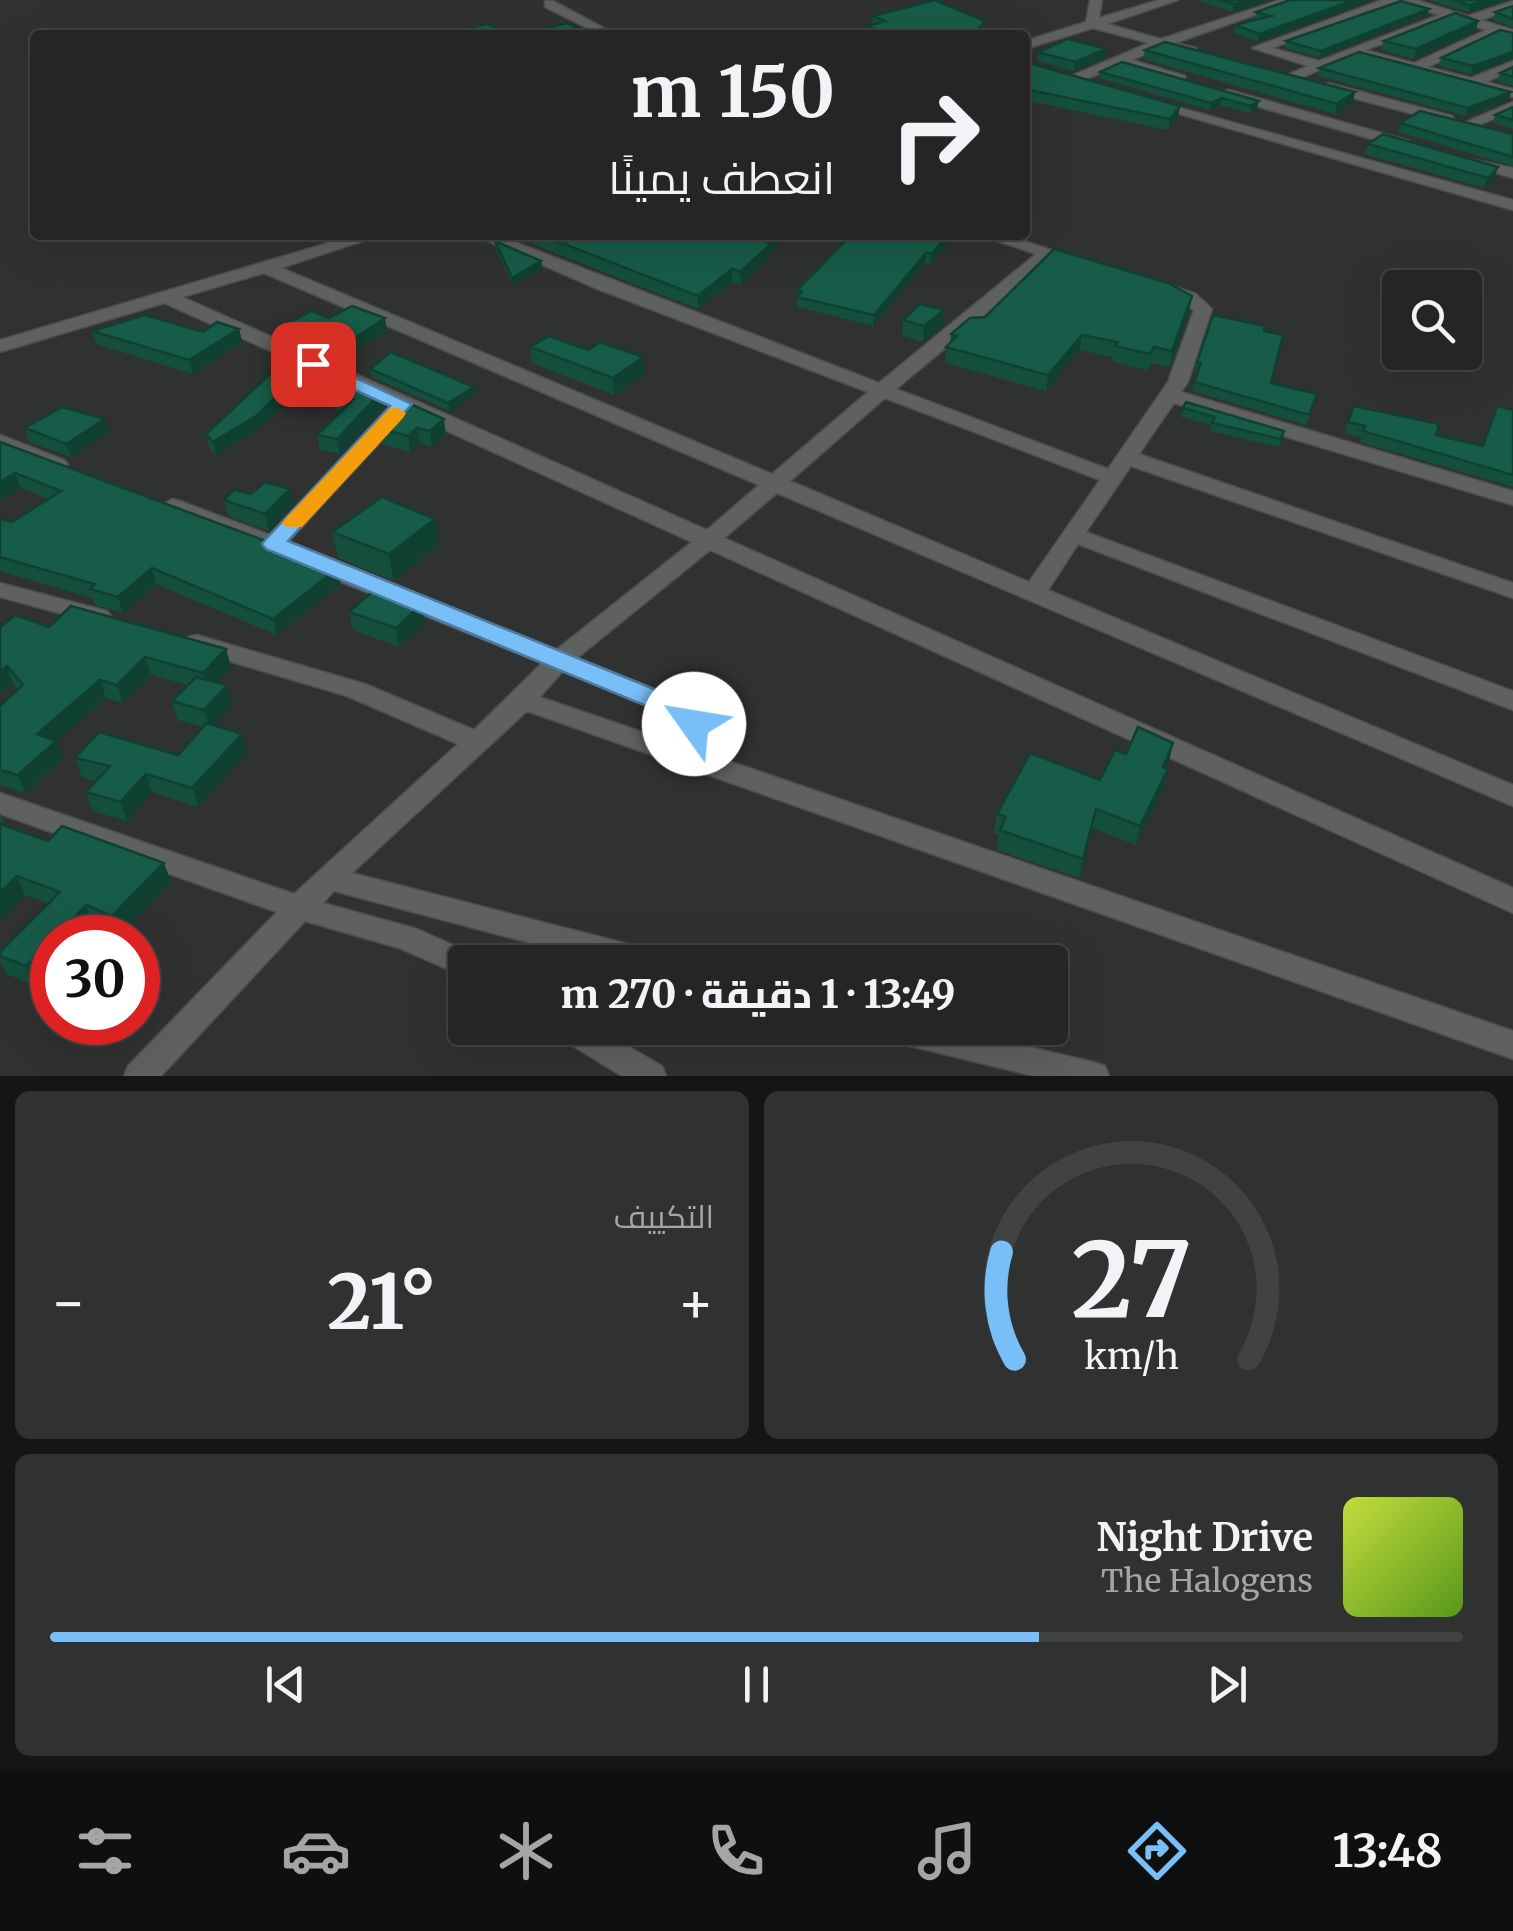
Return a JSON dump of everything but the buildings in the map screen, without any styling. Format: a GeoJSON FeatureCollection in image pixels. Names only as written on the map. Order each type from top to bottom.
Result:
{"type":"FeatureCollection","features":[{"type":"Feature","properties":{"kind":"street"},"geometry":{"type":"LineString","coordinates":[[1092,24],[1096,0]]}},
{"type":"Feature","properties":{"kind":"street"},"geometry":{"type":"LineString","coordinates":[[1030,43],[1172,0]]}},
{"type":"Feature","properties":{"kind":"street"},"geometry":{"type":"LineString","coordinates":[[1106,88],[1066,77],[1121,62],[1161,42],[1292,0]]}},
{"type":"Feature","properties":{"kind":"street"},"geometry":{"type":"LineString","coordinates":[[1320,65],[1260,48],[1394,0]]}},
{"type":"Feature","properties":{"kind":"street"},"geometry":{"type":"LineString","coordinates":[[1403,0],[1513,34]]}},
{"type":"Feature","properties":{"kind":"street"},"geometry":{"type":"LineString","coordinates":[[1505,0],[1513,4]]}},
{"type":"Feature","properties":{"kind":"street"},"geometry":{"type":"LineString","coordinates":[[549,4],[601,30]]}},
{"type":"Feature","properties":{"kind":"street"},"geometry":{"type":"LineString","coordinates":[[1468,20],[1513,4]]}},
{"type":"Feature","properties":{"kind":"street"},"geometry":{"type":"LineString","coordinates":[[1292,78],[1351,50],[1451,15]]}},
{"type":"Feature","properties":{"kind":"street"},"geometry":{"type":"LineString","coordinates":[[1092,24],[1161,42],[1205,60],[1138,97],[1513,206]]}},
{"type":"Feature","properties":{"kind":"street"},"geometry":{"type":"LineString","coordinates":[[1418,66],[1498,29]]}},
{"type":"Feature","properties":{"kind":"street"},"geometry":{"type":"LineString","coordinates":[[1351,50],[1513,93]]}},
{"type":"Feature","properties":{"kind":"street"},"geometry":{"type":"LineString","coordinates":[[1121,62],[1190,82]]}},
{"type":"Feature","properties":{"kind":"street"},"geometry":{"type":"LineString","coordinates":[[1473,82],[1513,65]]}},
{"type":"Feature","properties":{"kind":"street"},"geometry":{"type":"LineString","coordinates":[[1276,74],[1497,133]]}},
{"type":"Feature","properties":{"kind":"street"},"geometry":{"type":"LineString","coordinates":[[1207,88],[1424,149]]}},
{"type":"Feature","properties":{"kind":"street"},"geometry":{"type":"LineString","coordinates":[[1466,124],[1513,106]]}},
{"type":"Feature","properties":{"kind":"street"},"geometry":{"type":"LineString","coordinates":[[1458,158],[1513,173]]}},
{"type":"Feature","properties":{"kind":"street"},"geometry":{"type":"LineString","coordinates":[[0,346],[356,240]]}},
{"type":"Feature","properties":{"kind":"street"},"geometry":{"type":"LineString","coordinates":[[494,240],[1112,478]]}},
{"type":"Feature","properties":{"kind":"street"},"geometry":{"type":"LineString","coordinates":[[1006,240],[1087,264]]}},
{"type":"Feature","properties":{"kind":"street"},"geometry":{"type":"LineString","coordinates":[[140,1076],[328,878],[523,700],[559,660],[710,539],[1049,252]]}},
{"type":"Feature","properties":{"kind":"street"},"geometry":{"type":"LineString","coordinates":[[264,267],[1513,796]]}},
{"type":"Feature","properties":{"kind":"street"},"geometry":{"type":"LineString","coordinates":[[1032,595],[1178,382],[1203,310],[1190,298],[1141,281]]}},
{"type":"Feature","properties":{"kind":"street"},"geometry":{"type":"LineString","coordinates":[[166,297],[1513,901]]}},
{"type":"Feature","properties":{"kind":"street"},"geometry":{"type":"LineString","coordinates":[[1169,394],[1513,498]]}},
{"type":"Feature","properties":{"kind":"street"},"geometry":{"type":"LineString","coordinates":[[274,544],[402,404]]}},
{"type":"Feature","properties":{"kind":"street"},"geometry":{"type":"LineString","coordinates":[[0,441],[80,472]]}},
{"type":"Feature","properties":{"kind":"street"},"geometry":{"type":"LineString","coordinates":[[1126,457],[1513,591]]}},
{"type":"Feature","properties":{"kind":"street"},"geometry":{"type":"LineString","coordinates":[[150,498],[274,544],[691,714],[694,724],[678,754]]}},
{"type":"Feature","properties":{"kind":"street"},"geometry":{"type":"LineString","coordinates":[[1074,534],[1513,701]]}},
{"type":"Feature","properties":{"kind":"street"},"geometry":{"type":"LineString","coordinates":[[0,590],[123,622]]}},
{"type":"Feature","properties":{"kind":"street"},"geometry":{"type":"LineString","coordinates":[[176,637],[356,690],[476,741]]}},
{"type":"Feature","properties":{"kind":"street"},"geometry":{"type":"LineString","coordinates":[[523,700],[1513,1045]]}},
{"type":"Feature","properties":{"kind":"street"},"geometry":{"type":"LineString","coordinates":[[0,803],[299,908],[406,938],[448,957]]}},
{"type":"Feature","properties":{"kind":"street"},"geometry":{"type":"LineString","coordinates":[[328,878],[582,945]]}},
{"type":"Feature","properties":{"kind":"street"},"geometry":{"type":"LineString","coordinates":[[599,1045],[650,1076]]}},
{"type":"Feature","properties":{"kind":"street"},"geometry":{"type":"LineString","coordinates":[[960,1045],[1092,1076]]}},
{"type":"Feature","properties":{"kind":"street"},"geometry":{"type":"LineString","coordinates":[[979,1050],[1020,1076]]}},
{"type":"Feature","properties":{"kind":"slow traffic"},"geometry":{"type":"LineString","coordinates":[[294,523],[396,413]]}},
{"type":"Feature","properties":{"kind":"route"},"geometry":{"type":"LineString","coordinates":[[313,364],[402,404],[274,544],[691,714],[694,724]]}}]}
